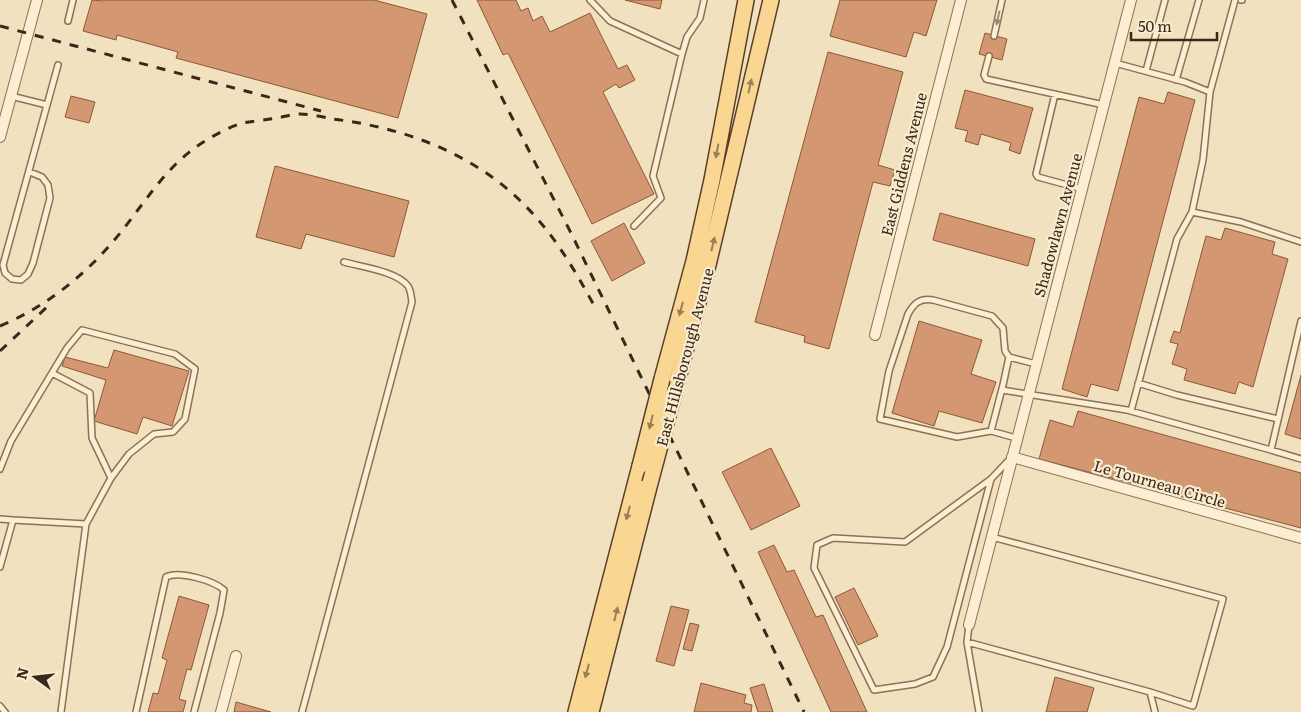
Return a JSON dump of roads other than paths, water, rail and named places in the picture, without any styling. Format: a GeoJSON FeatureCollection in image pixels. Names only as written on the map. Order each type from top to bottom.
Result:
{"type":"FeatureCollection","features":[{"type":"Feature","properties":{"kind":"main road","name":"East Hillsborough Avenue"},"geometry":{"type":"LineString","coordinates":[[576,712],[694,261],[710,189],[746,0]]}},
{"type":"Feature","properties":{"kind":"main road","name":"East Hillsborough Avenue"},"geometry":{"type":"LineString","coordinates":[[591,712],[708,265],[771,0]]}},
{"type":"Feature","properties":{"kind":"street"},"geometry":{"type":"LineString","coordinates":[[0,137],[38,0]]}},
{"type":"Feature","properties":{"kind":"street","name":"East Giddens Avenue"},"geometry":{"type":"LineString","coordinates":[[875,335],[961,0]]}},
{"type":"Feature","properties":{"kind":"street","name":"Shadowlawn Avenue"},"geometry":{"type":"LineString","coordinates":[[969,625],[1131,0]]}},
{"type":"Feature","properties":{"kind":"street","name":"Le Tourneau Circle"},"geometry":{"type":"LineString","coordinates":[[1012,457],[1301,538]]}},
{"type":"Feature","properties":{"kind":"street"},"geometry":{"type":"LineString","coordinates":[[221,712],[236,656]]}},
{"type":"Feature","properties":{"kind":"lane"},"geometry":{"type":"LineString","coordinates":[[68,21],[74,0]]}},
{"type":"Feature","properties":{"kind":"lane"},"geometry":{"type":"LineString","coordinates":[[590,0],[610,21],[682,54]]}},
{"type":"Feature","properties":{"kind":"lane"},"geometry":{"type":"LineString","coordinates":[[634,226],[661,198],[653,176],[682,54],[687,37],[700,18],[704,0]]}},
{"type":"Feature","properties":{"kind":"lane"},"geometry":{"type":"LineString","coordinates":[[994,36],[1002,0]]}},
{"type":"Feature","properties":{"kind":"lane"},"geometry":{"type":"LineString","coordinates":[[1146,72],[1166,0]]}},
{"type":"Feature","properties":{"kind":"lane"},"geometry":{"type":"LineString","coordinates":[[1176,80],[1199,0]]}},
{"type":"Feature","properties":{"kind":"lane"},"geometry":{"type":"LineString","coordinates":[[1131,412],[1177,239],[1192,212],[1203,160],[1210,92],[1235,0]]}},
{"type":"Feature","properties":{"kind":"lane"},"geometry":{"type":"LineString","coordinates":[[989,56],[984,75],[986,79],[1104,105]]}},
{"type":"Feature","properties":{"kind":"lane"},"geometry":{"type":"LineString","coordinates":[[1115,63],[1176,80],[1210,92]]}},
{"type":"Feature","properties":{"kind":"lane"},"geometry":{"type":"LineString","coordinates":[[30,172],[42,177],[48,185],[50,198],[33,263],[28,274],[22,280],[12,279],[5,273],[4,265],[58,65]]}},
{"type":"Feature","properties":{"kind":"lane"},"geometry":{"type":"LineString","coordinates":[[1055,94],[1036,174],[1038,177],[1082,189]]}},
{"type":"Feature","properties":{"kind":"lane"},"geometry":{"type":"LineString","coordinates":[[12,96],[47,105]]}},
{"type":"Feature","properties":{"kind":"lane"},"geometry":{"type":"LineString","coordinates":[[1192,212],[1241,222],[1301,242]]}},
{"type":"Feature","properties":{"kind":"lane"},"geometry":{"type":"LineString","coordinates":[[302,712],[412,302],[408,286],[401,280],[389,274],[344,262]]}},
{"type":"Feature","properties":{"kind":"lane"},"geometry":{"type":"LineString","coordinates":[[1016,438],[990,431],[957,437],[880,419],[885,386],[908,314],[914,304],[923,299],[992,316],[1004,328],[1005,351],[1009,357],[1036,364]]}},
{"type":"Feature","properties":{"kind":"lane"},"geometry":{"type":"LineString","coordinates":[[1271,450],[1301,321]]}},
{"type":"Feature","properties":{"kind":"lane"},"geometry":{"type":"LineString","coordinates":[[0,469],[12,441],[52,373],[67,348],[82,330],[175,354],[195,369],[185,418],[174,432],[154,434],[129,454],[111,478],[86,524],[61,712]]}},
{"type":"Feature","properties":{"kind":"lane"},"geometry":{"type":"LineString","coordinates":[[990,431],[1009,357]]}},
{"type":"Feature","properties":{"kind":"lane"},"geometry":{"type":"LineString","coordinates":[[52,373],[90,393],[92,438],[111,478]]}},
{"type":"Feature","properties":{"kind":"lane"},"geometry":{"type":"LineString","coordinates":[[1138,383],[1177,395],[1278,419]]}},
{"type":"Feature","properties":{"kind":"lane"},"geometry":{"type":"LineString","coordinates":[[1002,390],[1131,412],[1301,458]]}},
{"type":"Feature","properties":{"kind":"lane"},"geometry":{"type":"LineString","coordinates":[[992,478],[947,647],[932,677],[916,684],[874,690],[814,568],[817,546],[832,538],[905,542],[992,478],[1012,457]]}},
{"type":"Feature","properties":{"kind":"lane"},"geometry":{"type":"LineString","coordinates":[[0,519],[86,524]]}},
{"type":"Feature","properties":{"kind":"lane"},"geometry":{"type":"LineString","coordinates":[[0,567],[13,520]]}},
{"type":"Feature","properties":{"kind":"lane"},"geometry":{"type":"LineString","coordinates":[[967,642],[1150,692],[1193,706],[1223,599],[992,536]]}},
{"type":"Feature","properties":{"kind":"lane"},"geometry":{"type":"LineString","coordinates":[[136,712],[166,577],[178,574],[218,584],[224,590],[220,613],[194,712]]}},
{"type":"Feature","properties":{"kind":"lane"},"geometry":{"type":"LineString","coordinates":[[969,625],[967,642],[979,712]]}},
{"type":"Feature","properties":{"kind":"lane"},"geometry":{"type":"LineString","coordinates":[[1150,692],[1154,712]]}},
{"type":"Feature","properties":{"kind":"lane"},"geometry":{"type":"LineString","coordinates":[[0,706],[5,712]]}},
{"type":"Feature","properties":{"kind":"railway"},"geometry":{"type":"LineString","coordinates":[[452,0],[572,235],[804,712]]}},
{"type":"Feature","properties":{"kind":"railway"},"geometry":{"type":"LineString","coordinates":[[0,26],[321,111]]}},
{"type":"Feature","properties":{"kind":"railway"},"geometry":{"type":"LineString","coordinates":[[0,326],[18,318],[51,298],[81,274],[109,247],[165,176],[196,147],[237,125],[294,114],[312,115],[357,123],[405,134],[451,152],[472,164],[512,193],[538,219],[569,262],[596,309]]}},
{"type":"Feature","properties":{"kind":"railway"},"geometry":{"type":"LineString","coordinates":[[0,351],[47,307]]}}]}
